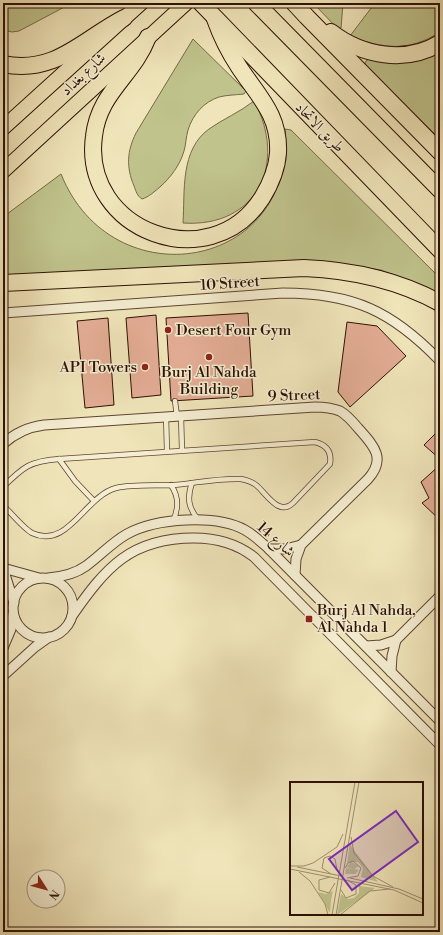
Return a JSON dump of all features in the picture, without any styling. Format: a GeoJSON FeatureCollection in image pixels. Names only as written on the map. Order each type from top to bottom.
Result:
{"type":"FeatureCollection","features":[{"type":"Feature","properties":{"kind":"highway","name":"طريق الاتحاد"},"geometry":{"type":"LineString","coordinates":[[201,3],[440,250]]}},
{"type":"Feature","properties":{"kind":"highway"},"geometry":{"type":"LineString","coordinates":[[256,3],[440,190]]}},
{"type":"Feature","properties":{"kind":"highway"},"geometry":{"type":"LineString","coordinates":[[294,3],[306,17],[440,152]]}},
{"type":"Feature","properties":{"kind":"highway"},"geometry":{"type":"LineString","coordinates":[[300,3],[339,38],[356,48],[366,51],[386,55],[406,54],[426,49],[440,43]]}},
{"type":"Feature","properties":{"kind":"highway"},"geometry":{"type":"LineString","coordinates":[[3,64],[19,66],[32,65],[58,58],[71,52],[102,30],[124,18]]}},
{"type":"Feature","properties":{"kind":"highway"},"geometry":{"type":"LineString","coordinates":[[148,37],[135,63],[114,88],[100,111],[96,124],[93,150],[97,176],[106,196],[112,204],[131,222],[143,229],[156,235],[184,240],[208,237],[230,228],[250,214],[266,192],[276,166],[278,153],[275,126],[271,114],[265,102],[233,57],[220,32],[215,18]]}},
{"type":"Feature","properties":{"kind":"highway"},"geometry":{"type":"LineString","coordinates":[[3,283],[280,268],[320,269],[351,272],[375,277],[398,284],[440,303]]}},
{"type":"Feature","properties":{"kind":"highway"},"geometry":{"type":"LineString","coordinates":[[3,290],[34,282]]}},
{"type":"Feature","properties":{"kind":"main road","name":"شارع بغداد"},"geometry":{"type":"LineString","coordinates":[[3,171],[186,3]]}},
{"type":"Feature","properties":{"kind":"main road","name":"شارع بغداد"},"geometry":{"type":"LineString","coordinates":[[3,128],[140,4]]}},
{"type":"Feature","properties":{"kind":"street","name":"10 Street"},"geometry":{"type":"LineString","coordinates":[[3,313],[283,293],[313,294],[357,303],[384,315],[408,331],[440,360]]}},
{"type":"Feature","properties":{"kind":"street","name":"9 Street"},"geometry":{"type":"LineString","coordinates":[[3,444],[17,433],[34,426],[166,416],[178,413],[315,406],[342,412],[373,444],[376,452],[376,466],[368,479],[301,545]]}},
{"type":"Feature","properties":{"kind":"street","name":"شارع 14"},"geometry":{"type":"LineString","coordinates":[[44,578],[67,575],[85,567],[109,546],[140,528],[172,522],[199,520],[229,524],[245,530],[256,537],[269,549],[440,721]]}},
{"type":"Feature","properties":{"kind":"street","name":"شارع 14"},"geometry":{"type":"LineString","coordinates":[[72,616],[89,592],[107,571],[116,562],[138,548],[150,543],[175,539],[208,538],[228,542],[254,557],[440,745]]}},
{"type":"Feature","properties":{"kind":"street"},"geometry":{"type":"LineString","coordinates":[[269,549],[285,550],[301,545]]}},
{"type":"Feature","properties":{"kind":"street"},"geometry":{"type":"LineString","coordinates":[[295,575],[296,559],[301,545]]}},
{"type":"Feature","properties":{"kind":"street"},"geometry":{"type":"LineString","coordinates":[[3,568],[44,578],[56,581],[63,585],[72,599],[73,607],[72,616],[64,630],[49,637],[41,638],[26,632],[16,620],[14,607],[3,568]]}},
{"type":"Feature","properties":{"kind":"street"},"geometry":{"type":"LineString","coordinates":[[3,648],[10,629],[16,596],[26,584],[44,578]]}},
{"type":"Feature","properties":{"kind":"street"},"geometry":{"type":"LineString","coordinates":[[366,646],[381,645],[396,640],[440,596]]}},
{"type":"Feature","properties":{"kind":"street"},"geometry":{"type":"LineString","coordinates":[[3,676],[35,647],[49,637]]}},
{"type":"Feature","properties":{"kind":"street"},"geometry":{"type":"LineString","coordinates":[[391,672],[392,656],[396,640]]}},
{"type":"Feature","properties":{"kind":"lane"},"geometry":{"type":"LineString","coordinates":[[176,401],[182,450]]}},
{"type":"Feature","properties":{"kind":"lane"},"geometry":{"type":"LineString","coordinates":[[166,416],[167,451]]}},
{"type":"Feature","properties":{"kind":"lane"},"geometry":{"type":"LineString","coordinates":[[3,487],[25,467],[59,458],[315,442],[322,444],[328,449],[331,456],[330,464],[290,507],[285,508],[280,508],[256,485],[246,480],[235,479],[172,485],[116,488],[94,500],[72,524],[63,531],[52,535],[41,535],[31,532],[3,505]]}},
{"type":"Feature","properties":{"kind":"lane"},"geometry":{"type":"LineString","coordinates":[[59,458],[75,481],[94,500]]}},
{"type":"Feature","properties":{"kind":"lane"},"geometry":{"type":"LineString","coordinates":[[192,483],[189,492],[189,502],[191,509],[199,520]]}},
{"type":"Feature","properties":{"kind":"lane"},"geometry":{"type":"LineString","coordinates":[[172,485],[178,502],[178,509],[172,522]]}},
{"type":"Feature","properties":{"kind":"green space"},"geometry":{"type":"Polygon","coordinates":[[[3,3],[72,3],[19,31],[12,32],[3,30],[3,3]]]}},
{"type":"Feature","properties":{"kind":"green space"},"geometry":{"type":"Polygon","coordinates":[[[313,3],[343,3],[341,28],[338,29],[313,3]]]}},
{"type":"Feature","properties":{"kind":"green space"},"geometry":{"type":"Polygon","coordinates":[[[375,3],[440,3],[440,32],[418,43],[396,46],[374,44],[350,36],[375,3]]]}},
{"type":"Feature","properties":{"kind":"green space"},"geometry":{"type":"Polygon","coordinates":[[[193,39],[246,91],[244,94],[219,97],[204,105],[200,109],[190,124],[185,148],[175,170],[160,187],[142,199],[137,193],[131,179],[129,153],[131,146],[136,133],[193,39]]]}},
{"type":"Feature","properties":{"kind":"green space"},"geometry":{"type":"Polygon","coordinates":[[[440,51],[440,139],[366,67],[365,63],[369,59],[387,62],[440,51]]]}},
{"type":"Feature","properties":{"kind":"green space"},"geometry":{"type":"Polygon","coordinates":[[[254,101],[264,124],[268,147],[266,168],[259,187],[247,203],[230,215],[209,222],[183,223],[184,185],[193,148],[209,129],[254,101]]]}},
{"type":"Feature","properties":{"kind":"green space"},"geometry":{"type":"Polygon","coordinates":[[[285,129],[291,130],[440,278],[440,295],[420,285],[381,270],[327,262],[3,278],[3,217],[61,174],[86,214],[119,241],[157,253],[196,252],[232,239],[262,214],[281,177],[285,129]]]}},
{"type":"Feature","properties":{"kind":"building","name":"Burj Al Nahda Building"},"geometry":{"type":"Polygon","coordinates":[[[248,313],[253,396],[171,401],[166,318],[248,313]]]}},
{"type":"Feature","properties":{"kind":"building","name":"API Towers"},"geometry":{"type":"Polygon","coordinates":[[[156,315],[161,395],[132,398],[126,318],[156,315]]]}},
{"type":"Feature","properties":{"kind":"building"},"geometry":{"type":"Polygon","coordinates":[[[108,318],[114,405],[85,408],[77,321],[108,318]]]}},
{"type":"Feature","properties":{"kind":"building"},"geometry":{"type":"Polygon","coordinates":[[[347,322],[377,326],[406,356],[350,407],[338,392],[347,322]]]}},
{"type":"Feature","properties":{"kind":"building"},"geometry":{"type":"Polygon","coordinates":[[[440,429],[440,459],[424,445],[440,429]]]}},
{"type":"Feature","properties":{"kind":"building"},"geometry":{"type":"Polygon","coordinates":[[[440,465],[440,520],[422,503],[429,498],[421,482],[440,465]]]}},
{"type":"Feature","properties":{"kind":"place","name":"Desert Four Gym"},"geometry":{"type":"Point","coordinates":[168,330]}},
{"type":"Feature","properties":{"kind":"place","name":"Burj Al Nahda Building"},"geometry":{"type":"Point","coordinates":[209,357]}},
{"type":"Feature","properties":{"kind":"place","name":"API Towers"},"geometry":{"type":"Point","coordinates":[145,367]}},
{"type":"Feature","properties":{"kind":"place","name":"Burj Al Nahda, Al Nahda 1"},"geometry":{"type":"Point","coordinates":[309,619]}}]}
